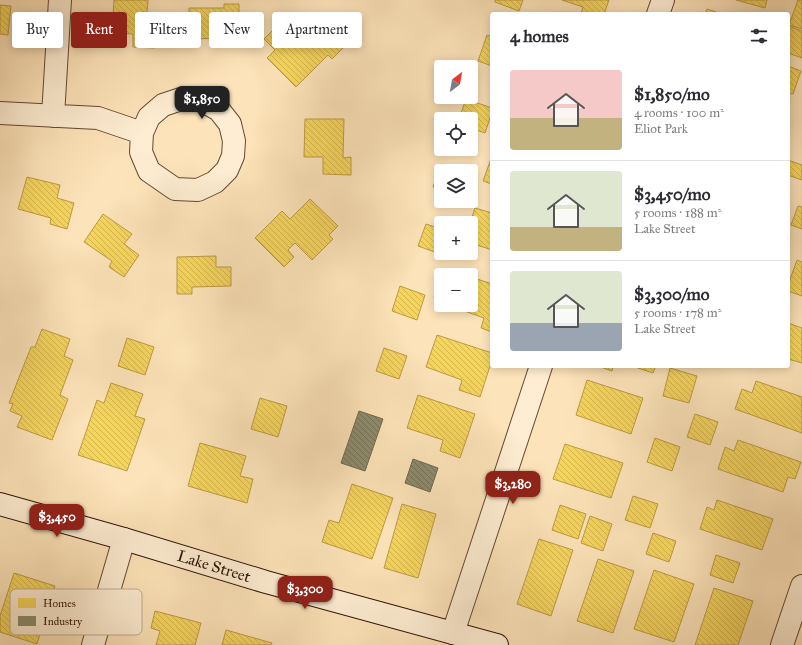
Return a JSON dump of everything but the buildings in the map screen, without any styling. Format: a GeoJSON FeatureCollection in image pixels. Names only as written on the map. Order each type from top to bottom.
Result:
{"type":"FeatureCollection","features":[{"type":"Feature","properties":{"kind":"street"},"geometry":{"type":"LineString","coordinates":[[53,116],[60,0]]}},
{"type":"Feature","properties":{"kind":"street"},"geometry":{"type":"LineString","coordinates":[[659,12],[663,0]]}},
{"type":"Feature","properties":{"kind":"street"},"geometry":{"type":"LineString","coordinates":[[184,98],[201,100],[219,110],[230,124],[234,141],[233,156],[227,170],[215,182],[198,190],[175,189],[149,171],[141,152],[142,133],[150,117],[163,105],[184,98]]}},
{"type":"Feature","properties":{"kind":"street"},"geometry":{"type":"LineString","coordinates":[[0,113],[98,118],[142,133]]}},
{"type":"Feature","properties":{"kind":"street"},"geometry":{"type":"LineString","coordinates":[[453,633],[540,368]]}},
{"type":"Feature","properties":{"kind":"street","name":"Lake Street"},"geometry":{"type":"LineString","coordinates":[[0,504],[124,539],[266,582],[497,645]]}},
{"type":"Feature","properties":{"kind":"street"},"geometry":{"type":"LineString","coordinates":[[109,589],[124,539]]}},
{"type":"Feature","properties":{"kind":"street"},"geometry":{"type":"LineString","coordinates":[[782,645],[802,586]]}},
{"type":"Feature","properties":{"kind":"street"},"geometry":{"type":"LineString","coordinates":[[93,645],[96,635]]}}]}
